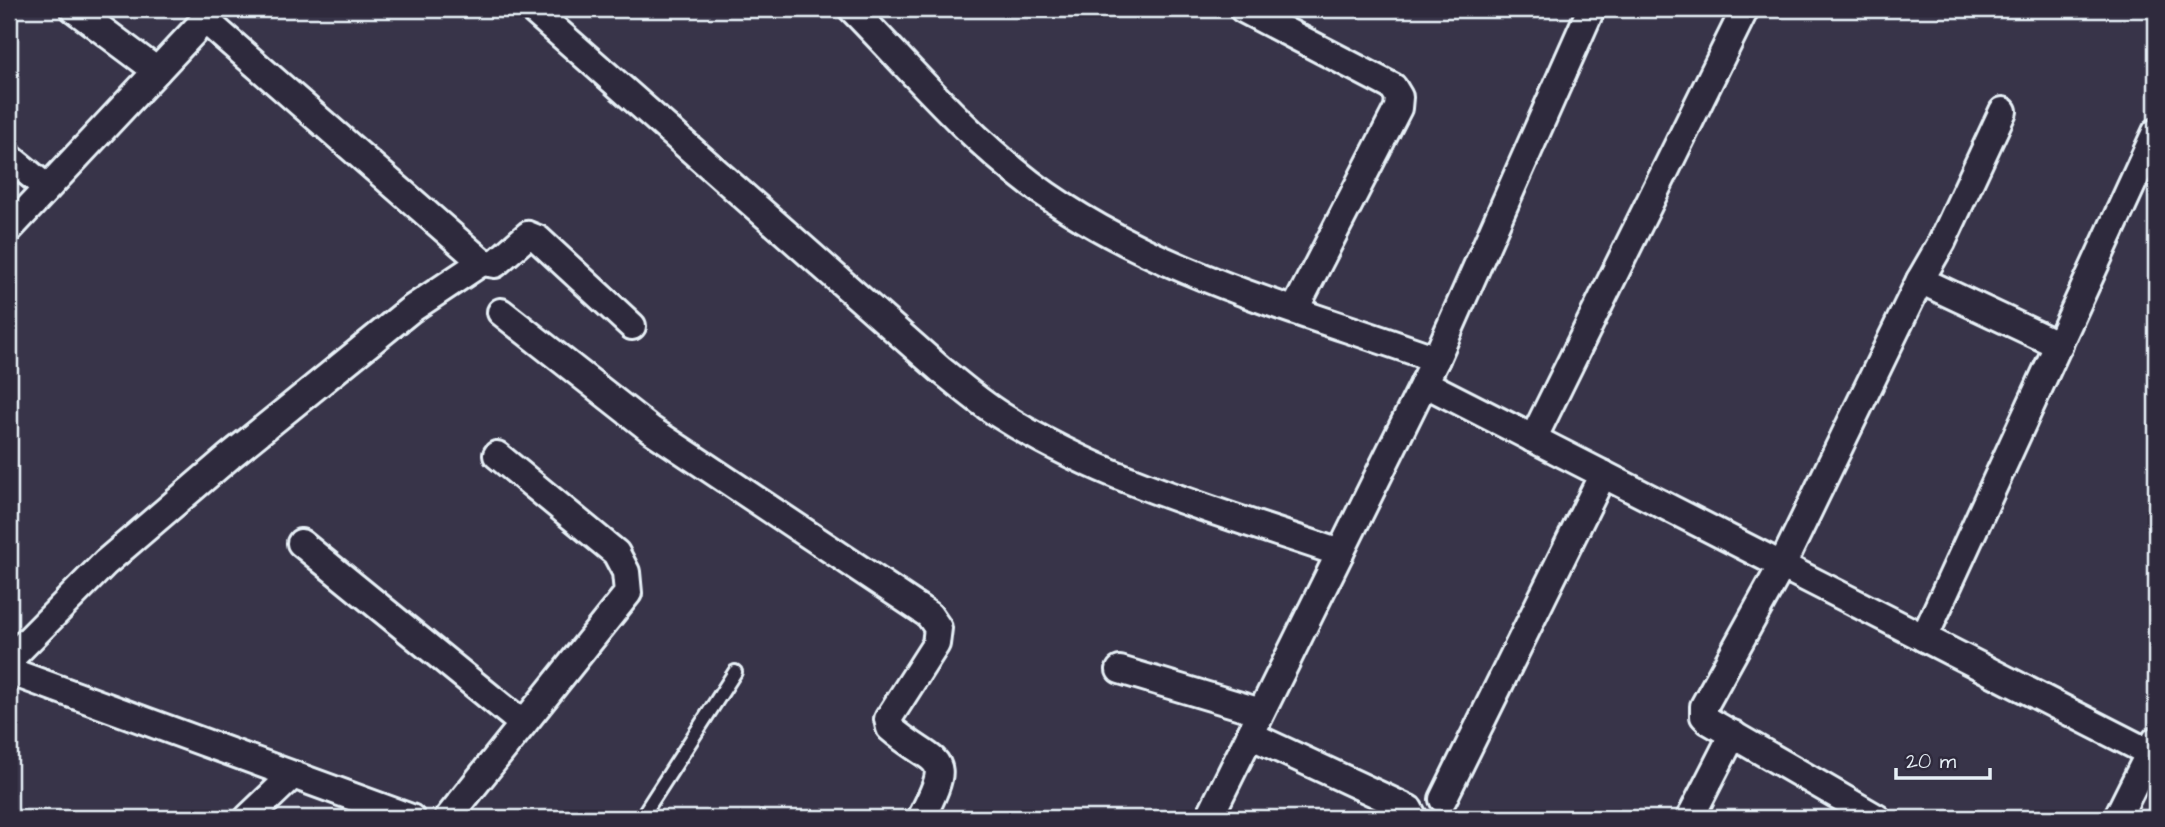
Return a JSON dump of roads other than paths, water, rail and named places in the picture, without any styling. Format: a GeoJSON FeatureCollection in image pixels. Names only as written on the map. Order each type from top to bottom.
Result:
{"type":"FeatureCollection","features":[{"type":"Feature","properties":{"kind":"street"},"geometry":{"type":"LineString","coordinates":[[74,9],[157,71]]}},
{"type":"Feature","properties":{"kind":"street"},"geometry":{"type":"LineString","coordinates":[[532,9],[930,361],[999,415],[1077,456],[1147,486],[1340,554]]}},
{"type":"Feature","properties":{"kind":"street"},"geometry":{"type":"LineString","coordinates":[[852,9],[989,149],[1078,216],[1171,264],[1436,359]]}},
{"type":"Feature","properties":{"kind":"street"},"geometry":{"type":"LineString","coordinates":[[1243,9],[1393,87],[1399,97],[1398,108],[1295,309]]}},
{"type":"Feature","properties":{"kind":"street"},"geometry":{"type":"LineString","coordinates":[[1209,818],[1436,359],[1591,9]]}},
{"type":"Feature","properties":{"kind":"street"},"geometry":{"type":"LineString","coordinates":[[1533,439],[1745,9]]}},
{"type":"Feature","properties":{"kind":"street"},"geometry":{"type":"LineString","coordinates":[[9,229],[210,14],[482,262],[495,264],[528,235],[538,239],[632,326]]}},
{"type":"Feature","properties":{"kind":"street"},"geometry":{"type":"LineString","coordinates":[[1877,818],[1709,721],[1704,716],[1704,706],[1782,565],[1920,280],[1942,242],[2003,111]]}},
{"type":"Feature","properties":{"kind":"street"},"geometry":{"type":"LineString","coordinates":[[1924,638],[2156,132]]}},
{"type":"Feature","properties":{"kind":"street"},"geometry":{"type":"LineString","coordinates":[[9,157],[47,188]]}},
{"type":"Feature","properties":{"kind":"street"},"geometry":{"type":"LineString","coordinates":[[9,660],[105,563],[230,456],[410,310],[482,262]]}},
{"type":"Feature","properties":{"kind":"street"},"geometry":{"type":"LineString","coordinates":[[1920,280],[2059,345]]}},
{"type":"Feature","properties":{"kind":"street"},"geometry":{"type":"LineString","coordinates":[[501,312],[650,429],[929,615],[938,628],[936,644],[888,719],[890,728],[936,759],[940,768],[939,784],[920,818]]}},
{"type":"Feature","properties":{"kind":"street"},"geometry":{"type":"LineString","coordinates":[[1424,383],[1924,638],[2153,747],[2117,818]]}},
{"type":"Feature","properties":{"kind":"street"},"geometry":{"type":"LineString","coordinates":[[448,818],[628,593],[626,572],[616,553],[497,455]]}},
{"type":"Feature","properties":{"kind":"street"},"geometry":{"type":"LineString","coordinates":[[1443,799],[1602,474]]}},
{"type":"Feature","properties":{"kind":"street"},"geometry":{"type":"LineString","coordinates":[[301,543],[523,724]]}},
{"type":"Feature","properties":{"kind":"street"},"geometry":{"type":"LineString","coordinates":[[1120,670],[1256,724],[1409,809],[1414,818]]}},
{"type":"Feature","properties":{"kind":"street"},"geometry":{"type":"LineString","coordinates":[[9,671],[411,818]]}},
{"type":"Feature","properties":{"kind":"street"},"geometry":{"type":"LineString","coordinates":[[1690,818],[1733,734]]}},
{"type":"Feature","properties":{"kind":"street"},"geometry":{"type":"LineString","coordinates":[[248,818],[293,775]]}},
{"type":"Feature","properties":{"kind":"lane"},"geometry":{"type":"LineString","coordinates":[[641,818],[735,672]]}}]}
